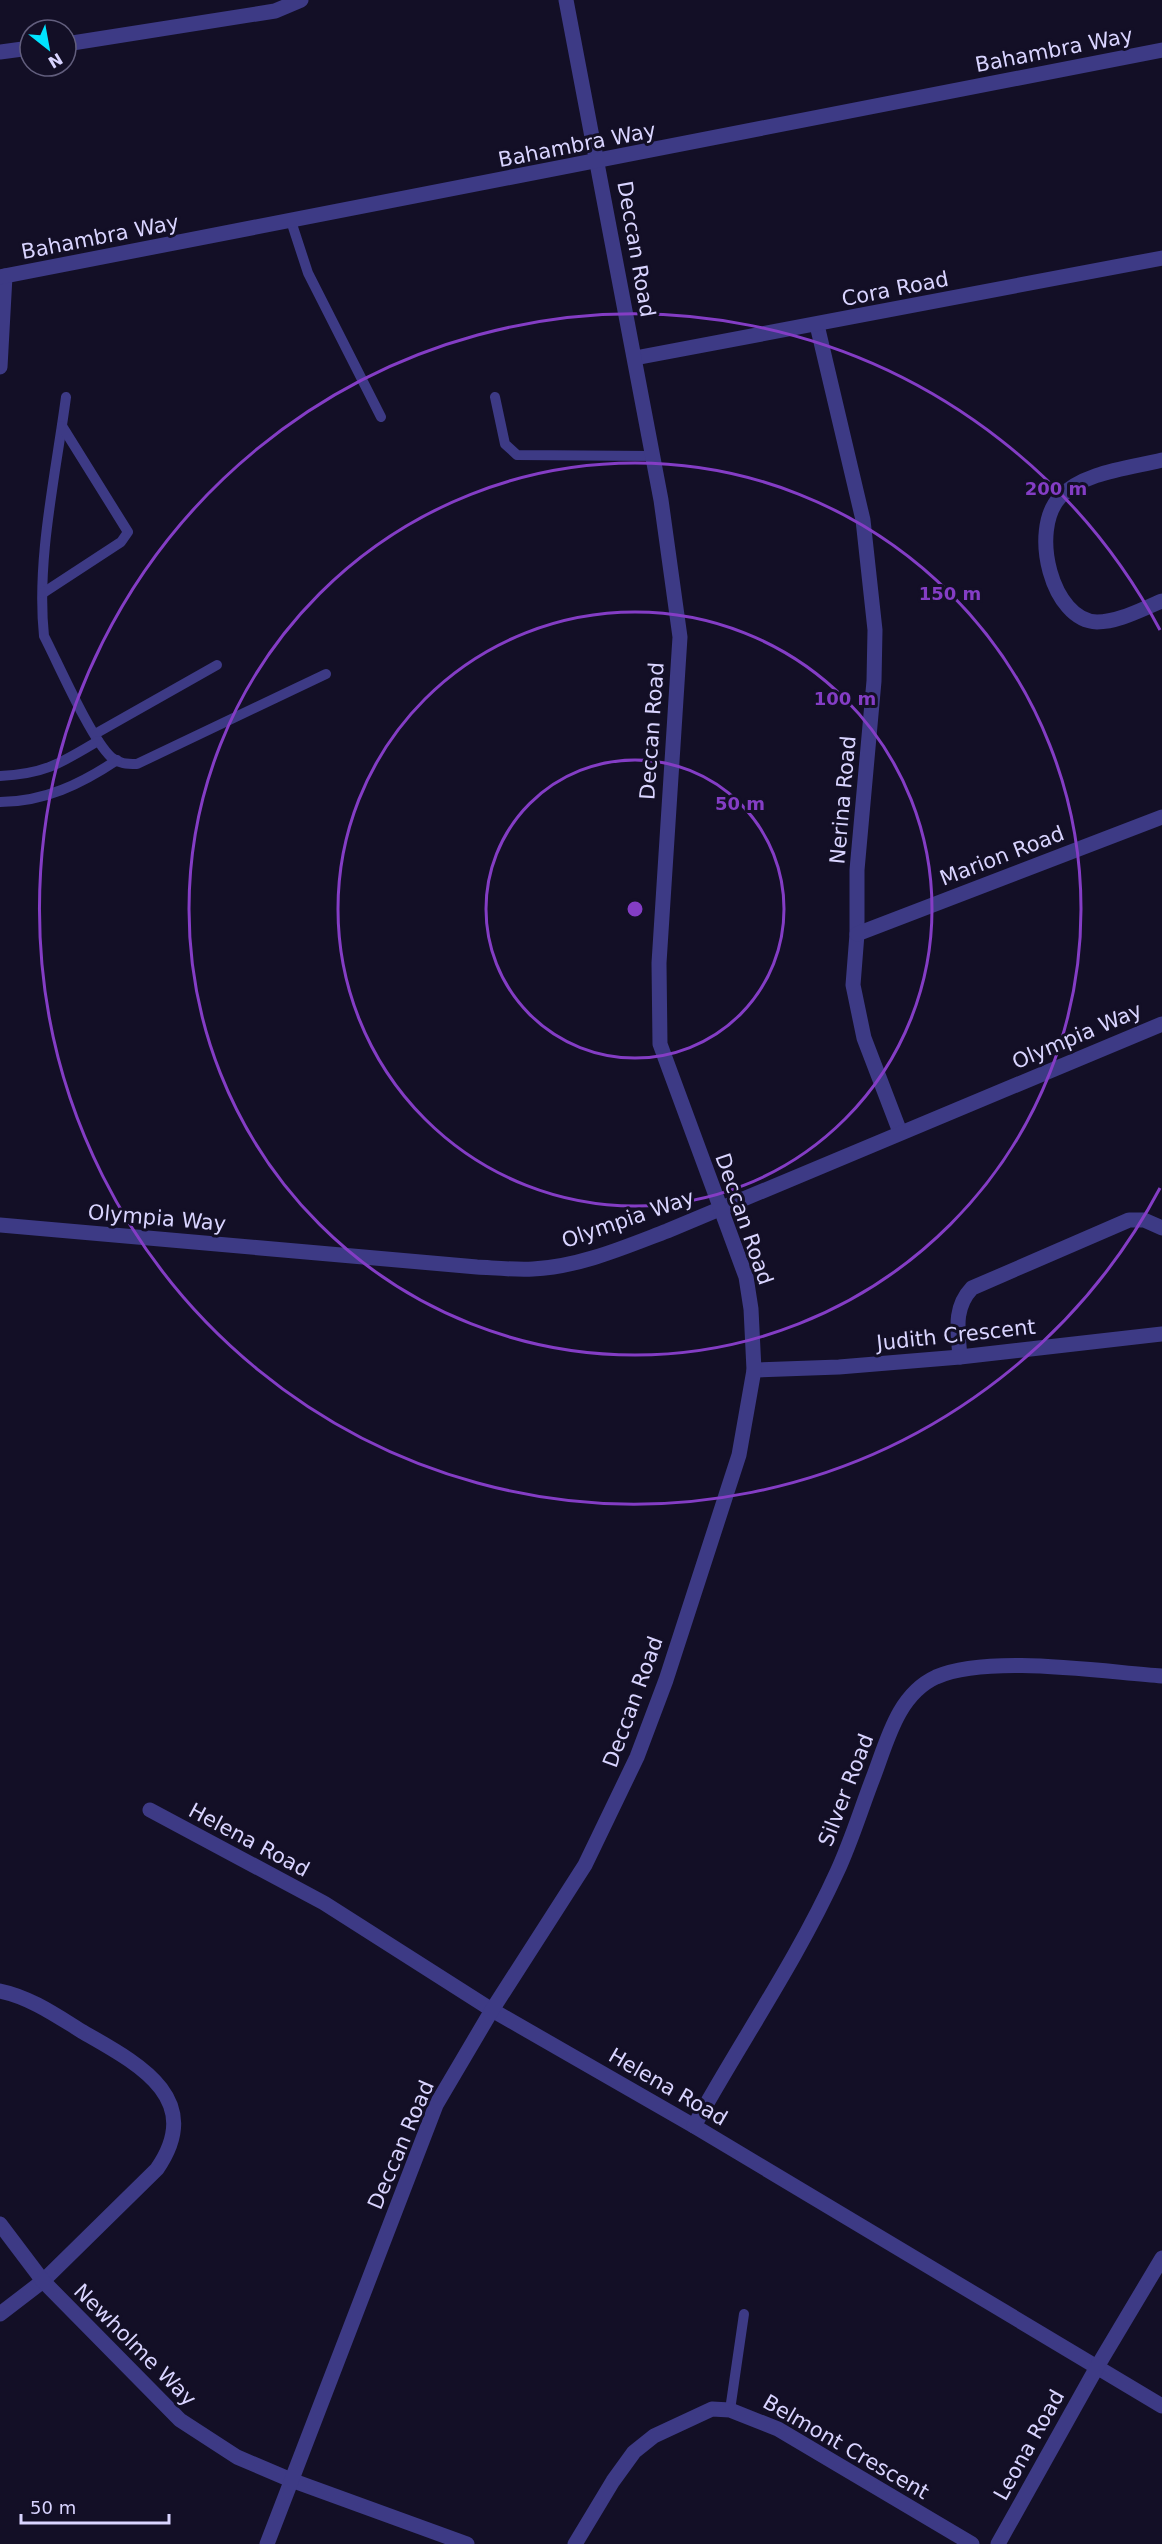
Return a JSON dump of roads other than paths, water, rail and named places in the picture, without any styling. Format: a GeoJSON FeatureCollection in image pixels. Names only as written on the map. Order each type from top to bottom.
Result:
{"type":"FeatureCollection","features":[{"type":"Feature","properties":{"kind":"street"},"geometry":{"type":"LineString","coordinates":[[78,42],[275,11],[301,0]]}},
{"type":"Feature","properties":{"kind":"street","name":"Deccan Road"},"geometry":{"type":"LineString","coordinates":[[267,2544],[436,2105],[492,2010],[585,1865],[615,1808],[666,1680],[740,1455],[754,1370],[751,1309],[746,1277],[660,1044],[659,963],[680,637],[671,563],[653,456],[566,0]]}},
{"type":"Feature","properties":{"kind":"street"},"geometry":{"type":"LineString","coordinates":[[0,52],[18,50]]}},
{"type":"Feature","properties":{"kind":"street","name":"Bahambra Way"},"geometry":{"type":"LineString","coordinates":[[3,277],[1162,50]]}},
{"type":"Feature","properties":{"kind":"street","name":"Cora Road"},"geometry":{"type":"LineString","coordinates":[[634,358],[1162,258]]}},
{"type":"Feature","properties":{"kind":"street"},"geometry":{"type":"LineString","coordinates":[[0,367],[3,277]]}},
{"type":"Feature","properties":{"kind":"street","name":"Nerina Road"},"geometry":{"type":"LineString","coordinates":[[817,325],[863,520],[875,630],[874,681],[857,870],[857,934],[853,964],[856,1007],[864,1038],[900,1132]]}},
{"type":"Feature","properties":{"kind":"street"},"geometry":{"type":"LineString","coordinates":[[1162,460],[1098,476],[1061,496],[1050,510],[1046,526],[1045,550],[1048,572],[1069,607],[1082,617],[1096,622],[1126,616],[1162,601]]}},
{"type":"Feature","properties":{"kind":"street","name":"Marion Road"},"geometry":{"type":"LineString","coordinates":[[857,934],[1162,817]]}},
{"type":"Feature","properties":{"kind":"street","name":"Olympia Way"},"geometry":{"type":"LineString","coordinates":[[0,1225],[477,1267],[534,1269],[565,1264],[618,1249],[721,1208],[1162,1024]]}},
{"type":"Feature","properties":{"kind":"street"},"geometry":{"type":"LineString","coordinates":[[960,1357],[959,1308],[962,1298],[972,1288],[1129,1220],[1144,1220],[1162,1228]]}},
{"type":"Feature","properties":{"kind":"street","name":"Judith Crescent"},"geometry":{"type":"LineString","coordinates":[[754,1370],[839,1367],[960,1357],[1162,1334]]}},
{"type":"Feature","properties":{"kind":"street","name":"Silver Road"},"geometry":{"type":"LineString","coordinates":[[694,2126],[796,1949],[837,1872],[887,1737],[904,1704],[920,1687],[953,1671],[1016,1666],[1162,1676]]}},
{"type":"Feature","properties":{"kind":"street","name":"Helena Road"},"geometry":{"type":"LineString","coordinates":[[150,1810],[202,1840],[253,1864],[324,1903],[492,2010],[694,2126],[1162,2406]]}},
{"type":"Feature","properties":{"kind":"street"},"geometry":{"type":"LineString","coordinates":[[0,1992],[16,1995],[50,2012],[130,2059],[154,2078],[172,2113],[175,2126],[166,2156],[157,2169],[43,2282],[0,2314]]}},
{"type":"Feature","properties":{"kind":"street","name":"Newholme Way"},"geometry":{"type":"LineString","coordinates":[[0,2224],[43,2282],[180,2420],[237,2457],[291,2480],[466,2544]]}},
{"type":"Feature","properties":{"kind":"street","name":"Leona Road"},"geometry":{"type":"LineString","coordinates":[[998,2544],[1097,2367],[1162,2258]]}},
{"type":"Feature","properties":{"kind":"street","name":"Belmont Crescent"},"geometry":{"type":"LineString","coordinates":[[575,2544],[613,2481],[634,2452],[654,2436],[690,2417],[712,2409],[730,2409],[778,2429],[972,2544]]}},
{"type":"Feature","properties":{"kind":"lane"},"geometry":{"type":"LineString","coordinates":[[291,221],[313,283],[381,417]]}},
{"type":"Feature","properties":{"kind":"lane"},"geometry":{"type":"LineString","coordinates":[[66,397],[46,545],[43,593],[44,636],[97,737],[117,760],[123,764],[137,765],[326,674]]}},
{"type":"Feature","properties":{"kind":"lane"},"geometry":{"type":"LineString","coordinates":[[495,397],[505,444],[517,455],[653,456]]}},
{"type":"Feature","properties":{"kind":"lane"},"geometry":{"type":"LineString","coordinates":[[43,593],[121,542],[128,532],[62,426]]}},
{"type":"Feature","properties":{"kind":"lane"},"geometry":{"type":"LineString","coordinates":[[0,776],[35,773],[52,768],[97,737],[217,665]]}},
{"type":"Feature","properties":{"kind":"lane"},"geometry":{"type":"LineString","coordinates":[[0,802],[31,799],[66,790],[117,760]]}},
{"type":"Feature","properties":{"kind":"lane"},"geometry":{"type":"LineString","coordinates":[[730,2409],[744,2314]]}}]}
